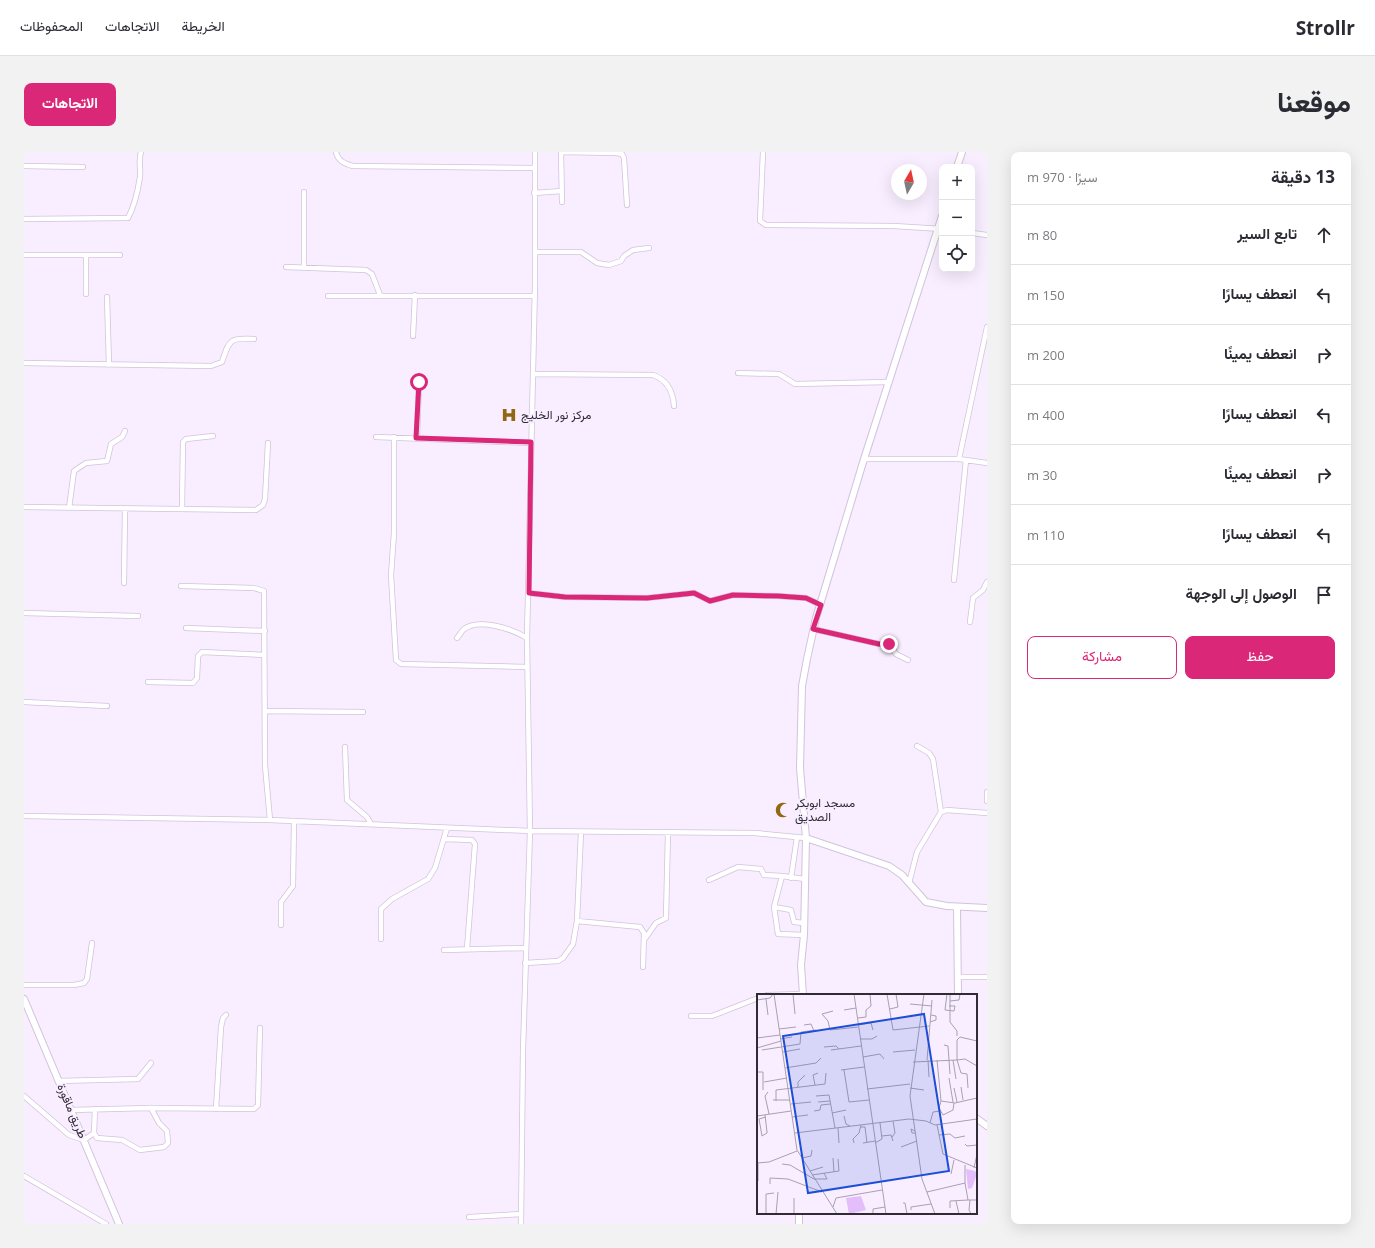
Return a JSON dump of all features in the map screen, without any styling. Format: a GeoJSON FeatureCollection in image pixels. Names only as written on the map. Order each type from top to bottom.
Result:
{"type":"FeatureCollection","features":[{"type":"Feature","properties":{"kind":"street"},"geometry":{"type":"LineString","coordinates":[[24,219],[128,218],[138,188],[140,176],[138,160],[141,152]]}},
{"type":"Feature","properties":{"kind":"street"},"geometry":{"type":"LineString","coordinates":[[336,152],[340,160],[345,164],[353,166],[534,168]]}},
{"type":"Feature","properties":{"kind":"street"},"geometry":{"type":"LineString","coordinates":[[521,1224],[525,963],[530,831],[527,638],[535,296],[534,152]]}},
{"type":"Feature","properties":{"kind":"street"},"geometry":{"type":"LineString","coordinates":[[562,202],[562,152],[616,153],[622,154],[624,158],[627,204]]}},
{"type":"Feature","properties":{"kind":"street"},"geometry":{"type":"LineString","coordinates":[[763,152],[760,221],[762,223],[773,225],[894,226],[939,229]]}},
{"type":"Feature","properties":{"kind":"street"},"geometry":{"type":"LineString","coordinates":[[958,164],[962,152]]}},
{"type":"Feature","properties":{"kind":"street"},"geometry":{"type":"LineString","coordinates":[[24,166],[83,167]]}},
{"type":"Feature","properties":{"kind":"street"},"geometry":{"type":"LineString","coordinates":[[534,193],[562,191]]}},
{"type":"Feature","properties":{"kind":"street"},"geometry":{"type":"LineString","coordinates":[[304,192],[304,267]]}},
{"type":"Feature","properties":{"kind":"street"},"geometry":{"type":"LineString","coordinates":[[803,994],[801,966],[804,935],[806,838],[800,768],[802,686],[813,629],[864,459],[939,232]]}},
{"type":"Feature","properties":{"kind":"street"},"geometry":{"type":"LineString","coordinates":[[975,233],[987,235]]}},
{"type":"Feature","properties":{"kind":"street"},"geometry":{"type":"LineString","coordinates":[[535,252],[580,252],[597,263],[609,265],[620,261],[624,256],[633,250],[649,248]]}},
{"type":"Feature","properties":{"kind":"street"},"geometry":{"type":"LineString","coordinates":[[24,255],[120,255]]}},
{"type":"Feature","properties":{"kind":"street"},"geometry":{"type":"LineString","coordinates":[[86,255],[86,294]]}},
{"type":"Feature","properties":{"kind":"street"},"geometry":{"type":"LineString","coordinates":[[286,267],[366,270],[372,274],[380,295]]}},
{"type":"Feature","properties":{"kind":"street"},"geometry":{"type":"LineString","coordinates":[[107,296],[109,365]]}},
{"type":"Feature","properties":{"kind":"street"},"geometry":{"type":"LineString","coordinates":[[328,296],[535,296]]}},
{"type":"Feature","properties":{"kind":"street"},"geometry":{"type":"LineString","coordinates":[[413,336],[415,296]]}},
{"type":"Feature","properties":{"kind":"street"},"geometry":{"type":"LineString","coordinates":[[959,459],[987,327]]}},
{"type":"Feature","properties":{"kind":"street"},"geometry":{"type":"LineString","coordinates":[[24,363],[216,365],[222,362],[225,349],[231,341],[240,338],[254,339]]}},
{"type":"Feature","properties":{"kind":"street"},"geometry":{"type":"LineString","coordinates":[[738,373],[779,374],[795,384],[889,382]]}},
{"type":"Feature","properties":{"kind":"street"},"geometry":{"type":"LineString","coordinates":[[533,374],[653,375],[662,380],[671,390],[674,406]]}},
{"type":"Feature","properties":{"kind":"street"},"geometry":{"type":"LineString","coordinates":[[416,438],[419,382]]}},
{"type":"Feature","properties":{"kind":"street"},"geometry":{"type":"LineString","coordinates":[[69,508],[74,471],[86,463],[107,461],[111,444],[122,437],[125,431]]}},
{"type":"Feature","properties":{"kind":"street"},"geometry":{"type":"LineString","coordinates":[[182,508],[184,442],[186,439],[214,436]]}},
{"type":"Feature","properties":{"kind":"street"},"geometry":{"type":"LineString","coordinates":[[376,437],[531,442]]}},
{"type":"Feature","properties":{"kind":"street"},"geometry":{"type":"LineString","coordinates":[[394,437],[394,533],[391,575],[396,660],[401,664],[527,667]]}},
{"type":"Feature","properties":{"kind":"street"},"geometry":{"type":"LineString","coordinates":[[24,507],[126,509],[182,508],[249,511],[260,507],[265,499],[268,443]]}},
{"type":"Feature","properties":{"kind":"street"},"geometry":{"type":"LineString","coordinates":[[864,459],[959,459],[987,463]]}},
{"type":"Feature","properties":{"kind":"street"},"geometry":{"type":"LineString","coordinates":[[954,580],[966,460]]}},
{"type":"Feature","properties":{"kind":"street"},"geometry":{"type":"LineString","coordinates":[[124,583],[126,509]]}},
{"type":"Feature","properties":{"kind":"street"},"geometry":{"type":"LineString","coordinates":[[970,622],[974,598],[983,590],[987,582]]}},
{"type":"Feature","properties":{"kind":"street"},"geometry":{"type":"LineString","coordinates":[[181,586],[261,589],[265,594],[265,765],[270,820]]}},
{"type":"Feature","properties":{"kind":"street"},"geometry":{"type":"LineString","coordinates":[[529,593],[565,597],[647,598],[694,593],[710,601],[733,595],[778,596],[806,598],[821,605]]}},
{"type":"Feature","properties":{"kind":"street"},"geometry":{"type":"LineString","coordinates":[[24,613],[138,616]]}},
{"type":"Feature","properties":{"kind":"street"},"geometry":{"type":"LineString","coordinates":[[457,638],[462,630],[476,625],[486,625],[506,627],[527,638]]}},
{"type":"Feature","properties":{"kind":"street"},"geometry":{"type":"LineString","coordinates":[[186,628],[265,631]]}},
{"type":"Feature","properties":{"kind":"street"},"geometry":{"type":"LineString","coordinates":[[813,629],[879,644],[889,644],[896,654],[908,660]]}},
{"type":"Feature","properties":{"kind":"street"},"geometry":{"type":"LineString","coordinates":[[148,682],[193,683],[197,678],[198,656],[202,652],[264,655]]}},
{"type":"Feature","properties":{"kind":"street"},"geometry":{"type":"LineString","coordinates":[[24,702],[107,706]]}},
{"type":"Feature","properties":{"kind":"street"},"geometry":{"type":"LineString","coordinates":[[265,712],[363,712]]}},
{"type":"Feature","properties":{"kind":"street"},"geometry":{"type":"LineString","coordinates":[[917,746],[929,753],[933,759],[941,812]]}},
{"type":"Feature","properties":{"kind":"street"},"geometry":{"type":"LineString","coordinates":[[345,747],[347,800],[367,817],[371,824]]}},
{"type":"Feature","properties":{"kind":"street"},"geometry":{"type":"LineString","coordinates":[[987,792],[987,801]]}},
{"type":"Feature","properties":{"kind":"street"},"geometry":{"type":"LineString","coordinates":[[909,883],[916,852],[941,812],[947,810],[987,813]]}},
{"type":"Feature","properties":{"kind":"street"},"geometry":{"type":"LineString","coordinates":[[24,816],[270,820],[530,831],[755,833],[797,837],[806,838],[889,866],[909,883],[926,902],[957,907],[987,908]]}},
{"type":"Feature","properties":{"kind":"street"},"geometry":{"type":"LineString","coordinates":[[280,925],[281,902],[293,886],[294,821]]}},
{"type":"Feature","properties":{"kind":"street"},"geometry":{"type":"LineString","coordinates":[[381,939],[381,909],[392,899],[428,879],[435,868],[447,828]]}},
{"type":"Feature","properties":{"kind":"street"},"geometry":{"type":"LineString","coordinates":[[525,963],[558,961],[563,958],[573,944],[576,921],[581,832]]}},
{"type":"Feature","properties":{"kind":"street"},"geometry":{"type":"LineString","coordinates":[[644,940],[656,923],[666,918],[668,832]]}},
{"type":"Feature","properties":{"kind":"street"},"geometry":{"type":"LineString","coordinates":[[791,878],[797,837]]}},
{"type":"Feature","properties":{"kind":"street"},"geometry":{"type":"LineString","coordinates":[[445,838],[468,838],[475,844],[467,949]]}},
{"type":"Feature","properties":{"kind":"street"},"geometry":{"type":"LineString","coordinates":[[708,880],[738,867],[762,869],[764,875],[805,879]]}},
{"type":"Feature","properties":{"kind":"street"},"geometry":{"type":"LineString","coordinates":[[782,876],[774,907],[778,934],[804,935]]}},
{"type":"Feature","properties":{"kind":"street"},"geometry":{"type":"LineString","coordinates":[[774,907],[791,910],[794,922],[804,923]]}},
{"type":"Feature","properties":{"kind":"street"},"geometry":{"type":"LineString","coordinates":[[957,907],[958,994]]}},
{"type":"Feature","properties":{"kind":"street"},"geometry":{"type":"LineString","coordinates":[[576,921],[640,926],[644,933],[644,967]]}},
{"type":"Feature","properties":{"kind":"street"},"geometry":{"type":"LineString","coordinates":[[24,985],[74,985],[84,983],[87,979],[92,943]]}},
{"type":"Feature","properties":{"kind":"street"},"geometry":{"type":"LineString","coordinates":[[444,950],[526,948]]}},
{"type":"Feature","properties":{"kind":"street"},"geometry":{"type":"LineString","coordinates":[[958,977],[987,977]]}},
{"type":"Feature","properties":{"kind":"street"},"geometry":{"type":"LineString","coordinates":[[691,1016],[712,1016],[757,998]]}},
{"type":"Feature","properties":{"kind":"street","name":"طريق ماقورة"},"geometry":{"type":"LineString","coordinates":[[24,999],[119,1224]]}},
{"type":"Feature","properties":{"kind":"street"},"geometry":{"type":"LineString","coordinates":[[216,1109],[221,1027],[226,1015]]}},
{"type":"Feature","properties":{"kind":"street"},"geometry":{"type":"LineString","coordinates":[[71,1110],[151,1108],[254,1109],[258,1105],[260,1028]]}},
{"type":"Feature","properties":{"kind":"street"},"geometry":{"type":"LineString","coordinates":[[58,1081],[133,1080],[143,1075],[151,1064]]}},
{"type":"Feature","properties":{"kind":"street"},"geometry":{"type":"LineString","coordinates":[[24,1096],[69,1135],[84,1140],[94,1133]]}},
{"type":"Feature","properties":{"kind":"street"},"geometry":{"type":"LineString","coordinates":[[95,1109],[94,1133],[97,1138],[122,1140],[140,1150],[164,1147],[168,1143],[167,1131],[159,1123],[151,1108]]}},
{"type":"Feature","properties":{"kind":"street"},"geometry":{"type":"LineString","coordinates":[[977,1119],[987,1126]]}},
{"type":"Feature","properties":{"kind":"street"},"geometry":{"type":"LineString","coordinates":[[24,1176],[106,1224]]}},
{"type":"Feature","properties":{"kind":"street"},"geometry":{"type":"LineString","coordinates":[[469,1217],[521,1214]]}},
{"type":"Feature","properties":{"kind":"place","name":"مركز نور الخليج"},"geometry":{"type":"Point","coordinates":[509,415]}},
{"type":"Feature","properties":{"kind":"place","name":"مسجد ابوبكر الصديق"},"geometry":{"type":"Point","coordinates":[783,810]}},
{"type":"Feature","properties":{"kind":"route"},"geometry":{"type":"LineString","coordinates":[[419,382],[416,438],[531,442],[529,593],[543,596],[565,597],[647,598],[681,593],[694,593],[699,594],[703,598],[710,601],[733,595],[806,598],[821,605],[813,629],[879,644],[889,644]]}}]}
